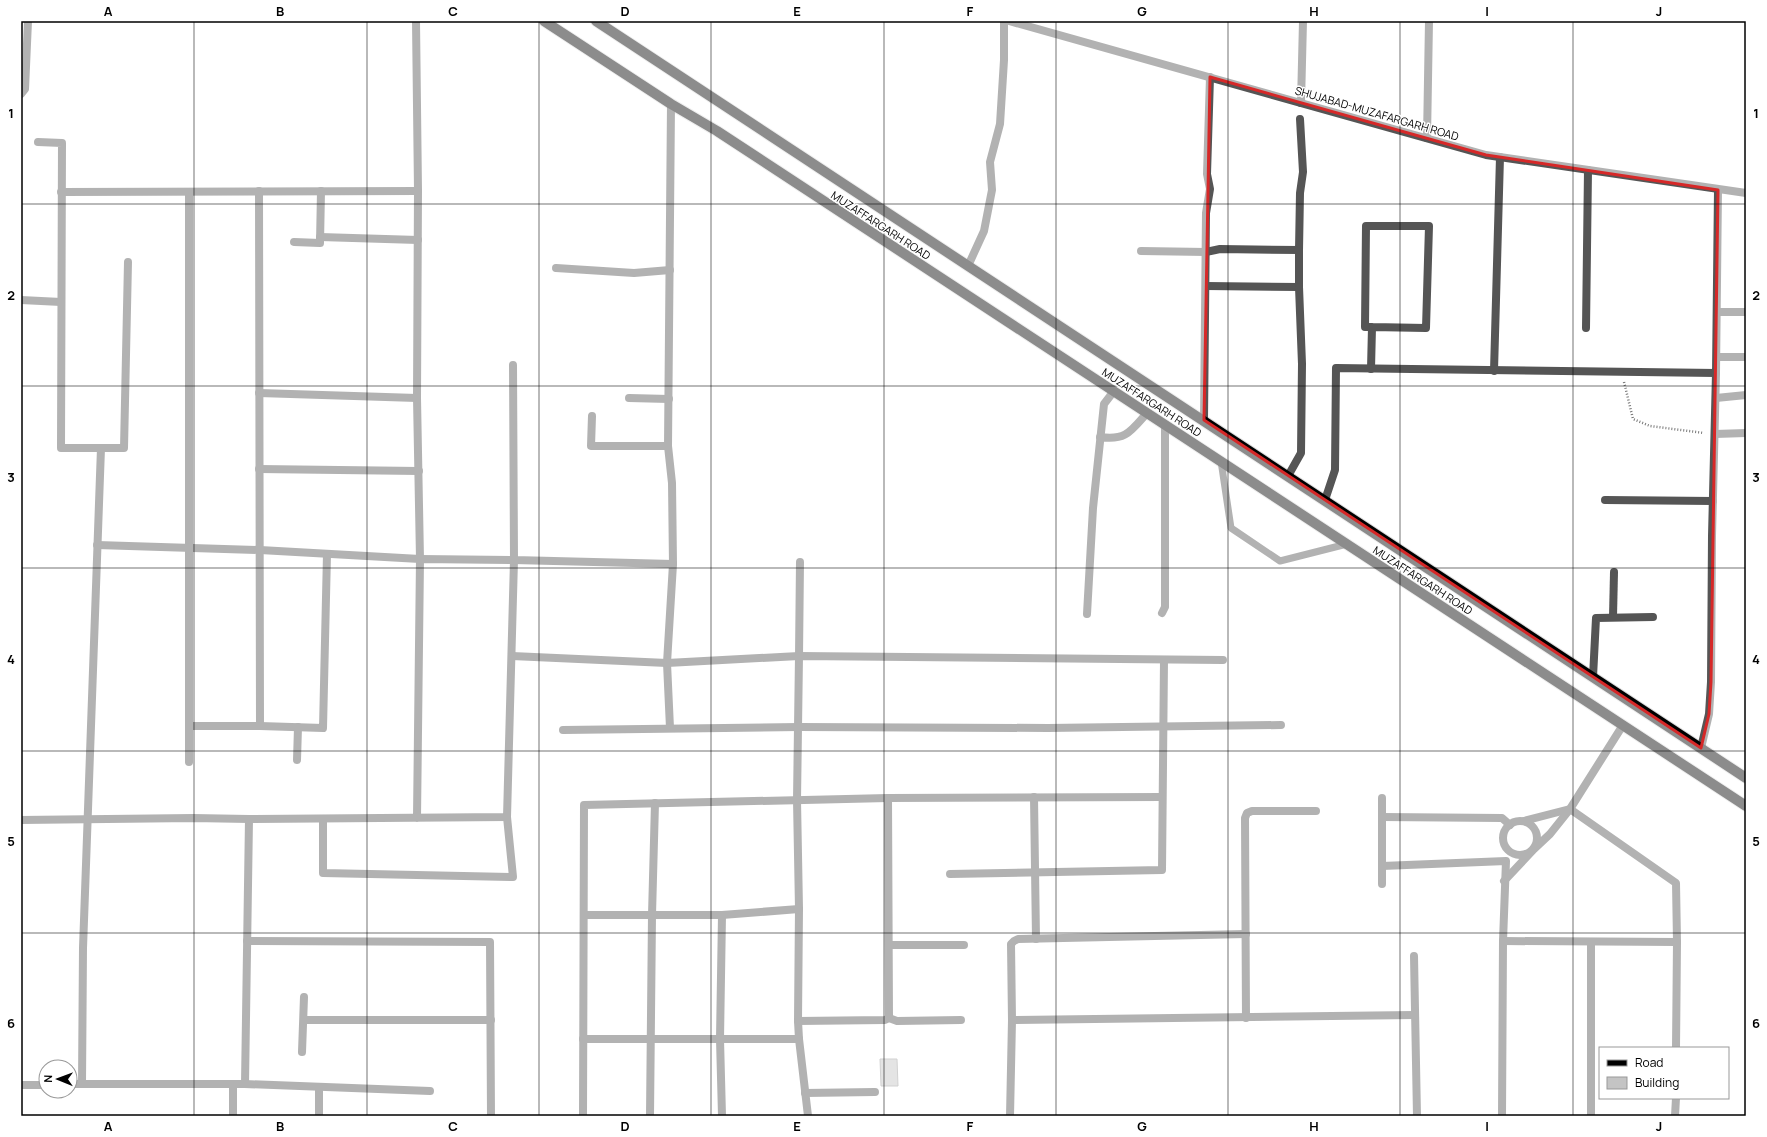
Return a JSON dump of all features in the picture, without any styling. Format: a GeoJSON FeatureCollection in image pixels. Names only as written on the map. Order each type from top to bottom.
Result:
{"type":"FeatureCollection","features":[{"type":"Feature","properties":{"kind":"main road","name":"MUZAFFARGARH ROAD"},"geometry":{"type":"LineString","coordinates":[[544,21],[671,104],[717,131],[1746,806]]}},
{"type":"Feature","properties":{"kind":"main road","name":"MUZAFFARGARH ROAD"},"geometry":{"type":"LineString","coordinates":[[596,21],[1746,778]]}},
{"type":"Feature","properties":{"kind":"street"},"geometry":{"type":"LineString","coordinates":[[21,94],[25,90],[28,21]]}},
{"type":"Feature","properties":{"kind":"street"},"geometry":{"type":"LineString","coordinates":[[416,21],[418,191],[417,398],[420,559],[418,818]]}},
{"type":"Feature","properties":{"kind":"street"},"geometry":{"type":"LineString","coordinates":[[968,266],[984,231],[992,190],[990,162],[1000,124],[1004,60],[1004,21]]}},
{"type":"Feature","properties":{"kind":"street","name":"SHUJABAD-MUZAFARGARH ROAD"},"geometry":{"type":"LineString","coordinates":[[1009,21],[1486,155],[1746,193]]}},
{"type":"Feature","properties":{"kind":"street"},"geometry":{"type":"LineString","coordinates":[[1301,103],[1303,21]]}},
{"type":"Feature","properties":{"kind":"street"},"geometry":{"type":"LineString","coordinates":[[1427,138],[1429,21]]}},
{"type":"Feature","properties":{"kind":"street"},"geometry":{"type":"LineString","coordinates":[[1204,420],[1206,213],[1210,189],[1207,174],[1210,77]]}},
{"type":"Feature","properties":{"kind":"street"},"geometry":{"type":"LineString","coordinates":[[670,728],[667,663],[673,564],[672,483],[668,446],[671,104]]}},
{"type":"Feature","properties":{"kind":"street"},"geometry":{"type":"LineString","coordinates":[[1288,476],[1301,453],[1302,364],[1299,250],[1300,193],[1303,172],[1300,119]]}},
{"type":"Feature","properties":{"kind":"street"},"geometry":{"type":"LineString","coordinates":[[38,142],[62,142],[61,448],[124,448],[128,262]]}},
{"type":"Feature","properties":{"kind":"street"},"geometry":{"type":"LineString","coordinates":[[1494,371],[1500,157]]}},
{"type":"Feature","properties":{"kind":"street"},"geometry":{"type":"LineString","coordinates":[[1586,328],[1588,170]]}},
{"type":"Feature","properties":{"kind":"street"},"geometry":{"type":"LineString","coordinates":[[1701,748],[1709,714],[1711,682],[1713,501],[1717,357],[1718,190]]}},
{"type":"Feature","properties":{"kind":"street"},"geometry":{"type":"LineString","coordinates":[[259,191],[260,726]]}},
{"type":"Feature","properties":{"kind":"street"},"geometry":{"type":"LineString","coordinates":[[294,242],[320,243],[321,191]]}},
{"type":"Feature","properties":{"kind":"street"},"geometry":{"type":"LineString","coordinates":[[62,192],[418,191]]}},
{"type":"Feature","properties":{"kind":"street"},"geometry":{"type":"LineString","coordinates":[[189,762],[190,192]]}},
{"type":"Feature","properties":{"kind":"street"},"geometry":{"type":"LineString","coordinates":[[1366,226],[1429,226],[1426,328],[1372,327],[1365,327],[1366,226]]}},
{"type":"Feature","properties":{"kind":"street"},"geometry":{"type":"LineString","coordinates":[[320,237],[418,240]]}},
{"type":"Feature","properties":{"kind":"street"},"geometry":{"type":"LineString","coordinates":[[1141,251],[1206,252],[1220,249],[1299,250]]}},
{"type":"Feature","properties":{"kind":"street"},"geometry":{"type":"LineString","coordinates":[[556,268],[634,273],[670,270]]}},
{"type":"Feature","properties":{"kind":"street"},"geometry":{"type":"LineString","coordinates":[[1206,286],[1299,287]]}},
{"type":"Feature","properties":{"kind":"street"},"geometry":{"type":"LineString","coordinates":[[21,300],[61,302]]}},
{"type":"Feature","properties":{"kind":"street"},"geometry":{"type":"LineString","coordinates":[[1717,312],[1746,312]]}},
{"type":"Feature","properties":{"kind":"street"},"geometry":{"type":"LineString","coordinates":[[1371,369],[1372,327]]}},
{"type":"Feature","properties":{"kind":"street"},"geometry":{"type":"LineString","coordinates":[[1717,357],[1746,357]]}},
{"type":"Feature","properties":{"kind":"street"},"geometry":{"type":"LineString","coordinates":[[324,819],[323,873],[513,877],[507,817],[514,560],[513,365]]}},
{"type":"Feature","properties":{"kind":"street"},"geometry":{"type":"LineString","coordinates":[[1325,500],[1335,470],[1336,368],[1716,373]]}},
{"type":"Feature","properties":{"kind":"street"},"geometry":{"type":"LineString","coordinates":[[1088,614],[1093,508],[1100,437],[1104,404],[1114,391]]}},
{"type":"Feature","properties":{"kind":"street"},"geometry":{"type":"LineString","coordinates":[[259,392],[417,398]]}},
{"type":"Feature","properties":{"kind":"street"},"geometry":{"type":"LineString","coordinates":[[1716,398],[1746,395]]}},
{"type":"Feature","properties":{"kind":"street"},"geometry":{"type":"LineString","coordinates":[[629,398],[668,399]]}},
{"type":"Feature","properties":{"kind":"street"},"geometry":{"type":"LineString","coordinates":[[1100,437],[1115,439],[1131,432],[1147,413]]}},
{"type":"Feature","properties":{"kind":"street"},"geometry":{"type":"LineString","coordinates":[[592,416],[591,446],[668,446]]}},
{"type":"Feature","properties":{"kind":"street"},"geometry":{"type":"LineString","coordinates":[[1162,613],[1165,607],[1165,425]]}},
{"type":"Feature","properties":{"kind":"street"},"geometry":{"type":"LineString","coordinates":[[1715,434],[1746,433]]}},
{"type":"Feature","properties":{"kind":"street"},"geometry":{"type":"LineString","coordinates":[[82,1084],[83,948],[101,448]]}},
{"type":"Feature","properties":{"kind":"street"},"geometry":{"type":"LineString","coordinates":[[260,469],[419,470]]}},
{"type":"Feature","properties":{"kind":"street"},"geometry":{"type":"LineString","coordinates":[[1605,500],[1713,501]]}},
{"type":"Feature","properties":{"kind":"street"},"geometry":{"type":"LineString","coordinates":[[97,545],[260,550],[420,559],[673,564]]}},
{"type":"Feature","properties":{"kind":"street"},"geometry":{"type":"LineString","coordinates":[[189,726],[323,728],[327,554]]}},
{"type":"Feature","properties":{"kind":"street"},"geometry":{"type":"LineString","coordinates":[[800,562],[797,800],[799,909],[798,1039],[808,1116]]}},
{"type":"Feature","properties":{"kind":"street"},"geometry":{"type":"LineString","coordinates":[[1613,617],[1614,572]]}},
{"type":"Feature","properties":{"kind":"street"},"geometry":{"type":"LineString","coordinates":[[1593,677],[1596,618],[1653,617]]}},
{"type":"Feature","properties":{"kind":"street"},"geometry":{"type":"LineString","coordinates":[[512,656],[667,663],[800,656],[1223,660]]}},
{"type":"Feature","properties":{"kind":"street"},"geometry":{"type":"LineString","coordinates":[[950,874],[1160,871],[1163,868],[1162,726],[1164,660]]}},
{"type":"Feature","properties":{"kind":"street"},"geometry":{"type":"LineString","coordinates":[[563,730],[799,727],[1048,728],[1281,725]]}},
{"type":"Feature","properties":{"kind":"street"},"geometry":{"type":"LineString","coordinates":[[1504,881],[1550,834],[1570,809],[1623,725]]}},
{"type":"Feature","properties":{"kind":"street"},"geometry":{"type":"LineString","coordinates":[[297,760],[298,727]]}},
{"type":"Feature","properties":{"kind":"street"},"geometry":{"type":"LineString","coordinates":[[1034,797],[1036,939]]}},
{"type":"Feature","properties":{"kind":"street"},"geometry":{"type":"LineString","coordinates":[[583,1116],[584,805],[888,798],[1162,797]]}},
{"type":"Feature","properties":{"kind":"street"},"geometry":{"type":"LineString","coordinates":[[888,798],[889,1018]]}},
{"type":"Feature","properties":{"kind":"street"},"geometry":{"type":"LineString","coordinates":[[1382,798],[1382,884]]}},
{"type":"Feature","properties":{"kind":"street"},"geometry":{"type":"LineString","coordinates":[[650,1116],[652,1040],[652,915],[655,803]]}},
{"type":"Feature","properties":{"kind":"street"},"geometry":{"type":"LineString","coordinates":[[1502,1116],[1503,941],[1504,881],[1506,861],[1506,847],[1503,836],[1510,825],[1518,821],[1524,821],[1570,809],[1676,883],[1676,1047]]}},
{"type":"Feature","properties":{"kind":"street"},"geometry":{"type":"LineString","coordinates":[[1246,1018],[1245,818],[1247,814],[1252,811],[1316,811]]}},
{"type":"Feature","properties":{"kind":"street"},"geometry":{"type":"LineString","coordinates":[[21,820],[507,817]]}},
{"type":"Feature","properties":{"kind":"street"},"geometry":{"type":"LineString","coordinates":[[1382,817],[1502,818],[1510,825]]}},
{"type":"Feature","properties":{"kind":"street"},"geometry":{"type":"LineString","coordinates":[[245,1084],[249,819]]}},
{"type":"Feature","properties":{"kind":"street"},"geometry":{"type":"LineString","coordinates":[[1506,847],[1514,854],[1519,855],[1525,854],[1534,849],[1537,838],[1536,832],[1534,827],[1524,821]]}},
{"type":"Feature","properties":{"kind":"street"},"geometry":{"type":"LineString","coordinates":[[1382,866],[1506,861]]}},
{"type":"Feature","properties":{"kind":"street"},"geometry":{"type":"LineString","coordinates":[[584,915],[722,915],[799,909]]}},
{"type":"Feature","properties":{"kind":"street"},"geometry":{"type":"LineString","coordinates":[[722,915],[720,1039],[722,1116]]}},
{"type":"Feature","properties":{"kind":"street"},"geometry":{"type":"LineString","coordinates":[[1010,1116],[1012,1020],[1011,944],[1014,941],[1018,939],[1246,934]]}},
{"type":"Feature","properties":{"kind":"street"},"geometry":{"type":"LineString","coordinates":[[247,941],[490,942],[491,1116]]}},
{"type":"Feature","properties":{"kind":"street"},"geometry":{"type":"LineString","coordinates":[[1503,941],[1677,942]]}},
{"type":"Feature","properties":{"kind":"street"},"geometry":{"type":"LineString","coordinates":[[1591,942],[1591,1116]]}},
{"type":"Feature","properties":{"kind":"street"},"geometry":{"type":"LineString","coordinates":[[889,946],[964,945]]}},
{"type":"Feature","properties":{"kind":"street"},"geometry":{"type":"LineString","coordinates":[[1414,956],[1417,1116]]}},
{"type":"Feature","properties":{"kind":"street"},"geometry":{"type":"LineString","coordinates":[[302,1052],[304,997]]}},
{"type":"Feature","properties":{"kind":"street"},"geometry":{"type":"LineString","coordinates":[[1012,1020],[1414,1015]]}},
{"type":"Feature","properties":{"kind":"street"},"geometry":{"type":"LineString","coordinates":[[798,1021],[885,1020],[889,1018],[897,1022],[961,1020]]}},
{"type":"Feature","properties":{"kind":"street"},"geometry":{"type":"LineString","coordinates":[[304,1020],[490,1020]]}},
{"type":"Feature","properties":{"kind":"street"},"geometry":{"type":"LineString","coordinates":[[583,1039],[798,1039]]}},
{"type":"Feature","properties":{"kind":"street"},"geometry":{"type":"LineString","coordinates":[[21,1085],[38,1084]]}},
{"type":"Feature","properties":{"kind":"street"},"geometry":{"type":"LineString","coordinates":[[78,1084],[245,1084],[430,1091]]}},
{"type":"Feature","properties":{"kind":"street"},"geometry":{"type":"LineString","coordinates":[[233,1084],[233,1116]]}},
{"type":"Feature","properties":{"kind":"street"},"geometry":{"type":"LineString","coordinates":[[319,1088],[320,1116]]}},
{"type":"Feature","properties":{"kind":"street"},"geometry":{"type":"LineString","coordinates":[[806,1093],[875,1092]]}},
{"type":"Feature","properties":{"kind":"street"},"geometry":{"type":"LineString","coordinates":[[1675,1116],[1676,1099]]}},
{"type":"Feature","properties":{"kind":"lane"},"geometry":{"type":"LineString","coordinates":[[1221,461],[1231,528],[1280,561],[1347,544]]}},
{"type":"Feature","properties":{"kind":"path"},"geometry":{"type":"LineString","coordinates":[[1619,372],[1624,383],[1633,419],[1650,426],[1715,434]]}},
{"type":"Feature","properties":{"kind":"highlighted area"},"geometry":{"type":"Polygon","coordinates":[[[1210,77],[1486,155],[1718,190],[1711,682],[1709,714],[1701,748],[1204,420],[1210,77]]]}},
{"type":"Feature","properties":{"kind":"building"},"geometry":{"type":"Polygon","coordinates":[[[880,1059],[897,1059],[898,1086],[881,1086],[880,1059]]]}}]}
